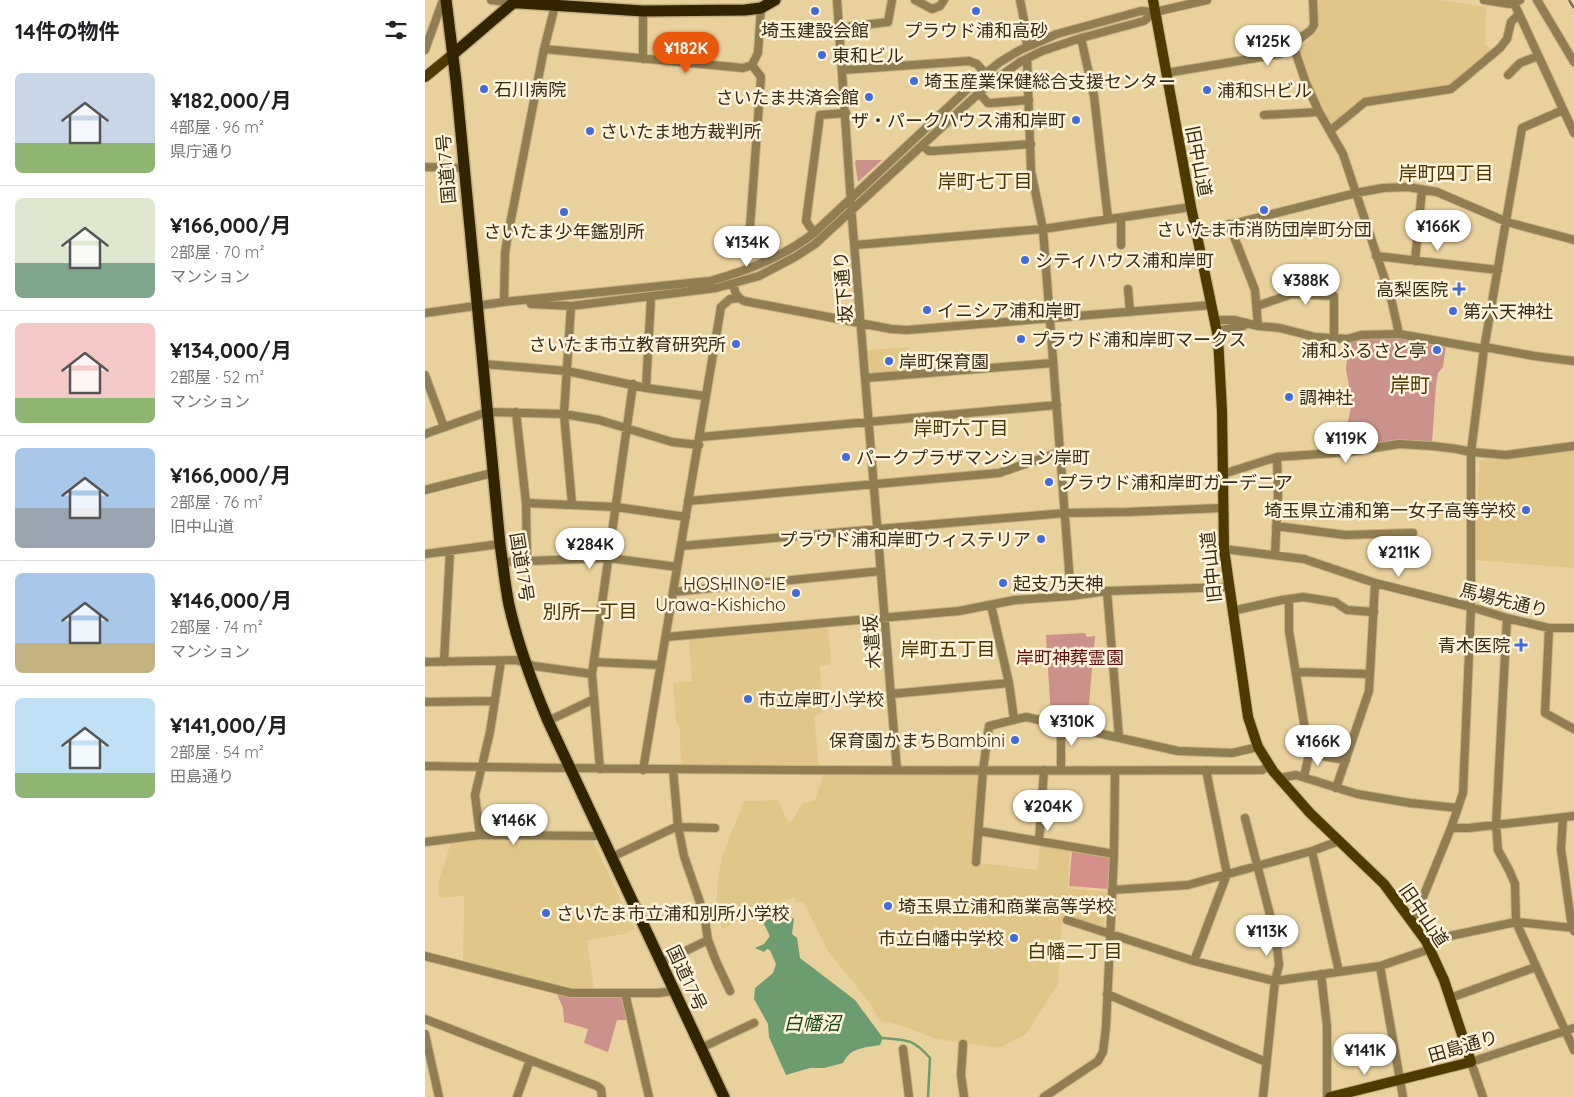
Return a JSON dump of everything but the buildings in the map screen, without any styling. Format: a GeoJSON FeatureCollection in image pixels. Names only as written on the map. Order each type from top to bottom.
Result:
{"type":"FeatureCollection","features":[{"type":"Feature","properties":{"kind":"highway","name":"国道17号"},"geometry":{"type":"LineString","coordinates":[[445,0],[500,544],[509,605],[525,663],[548,721],[724,1097]]}},
{"type":"Feature","properties":{"kind":"highway"},"geometry":{"type":"LineString","coordinates":[[452,55],[513,3],[643,11],[745,10],[761,8],[775,0]]}},
{"type":"Feature","properties":{"kind":"main road","name":"旧中山道"},"geometry":{"type":"LineString","coordinates":[[1153,0],[1191,207],[1217,331],[1221,372],[1224,549],[1248,717],[1258,747],[1269,766],[1310,813],[1384,884],[1428,945],[1450,998],[1471,1062]]}},
{"type":"Feature","properties":{"kind":"main road"},"geometry":{"type":"LineString","coordinates":[[425,77],[452,55]]}},
{"type":"Feature","properties":{"kind":"main road","name":"田島通り"},"geometry":{"type":"LineString","coordinates":[[1328,1097],[1471,1062]]}},
{"type":"Feature","properties":{"kind":"street"},"geometry":{"type":"LineString","coordinates":[[425,50],[445,0]]}},
{"type":"Feature","properties":{"kind":"street"},"geometry":{"type":"LineString","coordinates":[[491,0],[513,3]]}},
{"type":"Feature","properties":{"kind":"street","name":"坂下通り"},"geometry":{"type":"LineString","coordinates":[[837,0],[881,571]]}},
{"type":"Feature","properties":{"kind":"street"},"geometry":{"type":"LineString","coordinates":[[839,28],[888,22],[892,0]]}},
{"type":"Feature","properties":{"kind":"street"},"geometry":{"type":"LineString","coordinates":[[915,0],[932,9],[940,6],[944,0]]}},
{"type":"Feature","properties":{"kind":"street"},"geometry":{"type":"LineString","coordinates":[[1020,0],[1027,46]]}},
{"type":"Feature","properties":{"kind":"street"},"geometry":{"type":"LineString","coordinates":[[425,313],[505,302],[710,281],[760,265],[814,233],[898,153],[1000,62],[1027,46],[1079,27],[1141,11],[1155,12],[1207,0]]}},
{"type":"Feature","properties":{"kind":"street"},"geometry":{"type":"LineString","coordinates":[[1167,74],[1280,54],[1310,33],[1313,28],[1313,0]]}},
{"type":"Feature","properties":{"kind":"street"},"geometry":{"type":"LineString","coordinates":[[1484,0],[1510,4],[1517,1],[1519,15],[1574,134]]}},
{"type":"Feature","properties":{"kind":"street"},"geometry":{"type":"LineString","coordinates":[[1537,0],[1574,62]]}},
{"type":"Feature","properties":{"kind":"street"},"geometry":{"type":"LineString","coordinates":[[505,302],[505,253],[544,49],[555,6]]}},
{"type":"Feature","properties":{"kind":"street"},"geometry":{"type":"LineString","coordinates":[[544,49],[743,68],[752,65],[758,54],[761,8]]}},
{"type":"Feature","properties":{"kind":"street"},"geometry":{"type":"LineString","coordinates":[[643,11],[643,59]]}},
{"type":"Feature","properties":{"kind":"street"},"geometry":{"type":"LineString","coordinates":[[505,302],[571,306],[704,290],[759,276],[815,244],[979,93],[1027,58],[1058,45],[1144,22],[1155,12]]}},
{"type":"Feature","properties":{"kind":"street"},"geometry":{"type":"LineString","coordinates":[[1331,130],[1365,102],[1451,88],[1500,48],[1507,39],[1511,22],[1519,15]]}},
{"type":"Feature","properties":{"kind":"street"},"geometry":{"type":"LineString","coordinates":[[1081,38],[1094,96],[1108,219]]}},
{"type":"Feature","properties":{"kind":"street"},"geometry":{"type":"LineString","coordinates":[[1293,45],[1306,83],[1319,112],[1343,154],[1391,298],[1399,334]]}},
{"type":"Feature","properties":{"kind":"street"},"geometry":{"type":"LineString","coordinates":[[1508,75],[1520,64],[1538,56]]}},
{"type":"Feature","properties":{"kind":"street"},"geometry":{"type":"LineString","coordinates":[[1027,58],[1031,171],[1043,229],[1071,596]]}},
{"type":"Feature","properties":{"kind":"street"},"geometry":{"type":"LineString","coordinates":[[843,70],[969,61],[977,64],[985,74]]}},
{"type":"Feature","properties":{"kind":"street"},"geometry":{"type":"LineString","coordinates":[[740,253],[740,248],[750,226],[761,77],[752,65]]}},
{"type":"Feature","properties":{"kind":"street"},"geometry":{"type":"LineString","coordinates":[[979,93],[991,103],[1029,100]]}},
{"type":"Feature","properties":{"kind":"street"},"geometry":{"type":"LineString","coordinates":[[1413,922],[1463,793],[1471,607],[1471,452],[1485,348],[1522,128],[1563,110]]}},
{"type":"Feature","properties":{"kind":"street"},"geometry":{"type":"LineString","coordinates":[[1264,115],[1319,112]]}},
{"type":"Feature","properties":{"kind":"street"},"geometry":{"type":"LineString","coordinates":[[814,233],[806,221],[820,116],[846,113]]}},
{"type":"Feature","properties":{"kind":"street"},"geometry":{"type":"LineString","coordinates":[[922,145],[929,151],[933,151],[1031,144]]}},
{"type":"Feature","properties":{"kind":"street"},"geometry":{"type":"LineString","coordinates":[[425,167],[463,168]]}},
{"type":"Feature","properties":{"kind":"street"},"geometry":{"type":"LineString","coordinates":[[1197,232],[1356,193],[1383,188],[1408,187],[1437,192],[1507,222],[1574,240]]}},
{"type":"Feature","properties":{"kind":"street"},"geometry":{"type":"LineString","coordinates":[[1415,261],[1422,190]]}},
{"type":"Feature","properties":{"kind":"street"},"geometry":{"type":"LineString","coordinates":[[855,245],[1043,229],[1191,207]]}},
{"type":"Feature","properties":{"kind":"street"},"geometry":{"type":"LineString","coordinates":[[1121,218],[1121,245]]}},
{"type":"Feature","properties":{"kind":"street"},"geometry":{"type":"LineString","coordinates":[[1229,224],[1255,290],[1258,326]]}},
{"type":"Feature","properties":{"kind":"street"},"geometry":{"type":"LineString","coordinates":[[1376,256],[1498,270]]}},
{"type":"Feature","properties":{"kind":"street"},"geometry":{"type":"LineString","coordinates":[[733,284],[739,298],[744,301],[891,329],[907,330],[1211,305]]}},
{"type":"Feature","properties":{"kind":"street"},"geometry":{"type":"LineString","coordinates":[[1128,289],[1130,312]]}},
{"type":"Feature","properties":{"kind":"street"},"geometry":{"type":"LineString","coordinates":[[1257,306],[1292,294],[1334,296],[1333,339]]}},
{"type":"Feature","properties":{"kind":"street"},"geometry":{"type":"LineString","coordinates":[[646,388],[651,296]]}},
{"type":"Feature","properties":{"kind":"street"},"geometry":{"type":"LineString","coordinates":[[643,770],[721,306],[730,299],[739,298]]}},
{"type":"Feature","properties":{"kind":"street"},"geometry":{"type":"LineString","coordinates":[[571,306],[564,414],[573,504]]}},
{"type":"Feature","properties":{"kind":"street"},"geometry":{"type":"LineString","coordinates":[[1215,320],[1234,320],[1333,339],[1347,339],[1361,335],[1399,334],[1574,361]]}},
{"type":"Feature","properties":{"kind":"street"},"geometry":{"type":"LineString","coordinates":[[1217,331],[1243,326],[1247,323]]}},
{"type":"Feature","properties":{"kind":"street"},"geometry":{"type":"LineString","coordinates":[[866,378],[1053,363]]}},
{"type":"Feature","properties":{"kind":"street"},"geometry":{"type":"LineString","coordinates":[[483,364],[567,371],[646,388],[705,396]]}},
{"type":"Feature","properties":{"kind":"street"},"geometry":{"type":"LineString","coordinates":[[426,378],[444,427]]}},
{"type":"Feature","properties":{"kind":"street"},"geometry":{"type":"LineString","coordinates":[[600,769],[594,699],[594,662],[633,384]]}},
{"type":"Feature","properties":{"kind":"street"},"geometry":{"type":"LineString","coordinates":[[425,434],[487,412],[516,412],[564,414],[599,420],[672,442],[699,441],[870,422],[1057,405]]}},
{"type":"Feature","properties":{"kind":"street"},"geometry":{"type":"LineString","coordinates":[[516,412],[526,503],[527,561]]}},
{"type":"Feature","properties":{"kind":"street"},"geometry":{"type":"LineString","coordinates":[[1223,474],[1277,457],[1349,452],[1399,444],[1506,455],[1574,446]]}},
{"type":"Feature","properties":{"kind":"street"},"geometry":{"type":"LineString","coordinates":[[688,501],[999,474],[1060,452]]}},
{"type":"Feature","properties":{"kind":"street"},"geometry":{"type":"LineString","coordinates":[[1275,555],[1278,494],[1277,457]]}},
{"type":"Feature","properties":{"kind":"street"},"geometry":{"type":"LineString","coordinates":[[425,490],[493,473]]}},
{"type":"Feature","properties":{"kind":"street"},"geometry":{"type":"LineString","coordinates":[[526,503],[616,507],[685,517]]}},
{"type":"Feature","properties":{"kind":"street"},"geometry":{"type":"LineString","coordinates":[[681,546],[1065,513],[1223,508]]}},
{"type":"Feature","properties":{"kind":"street"},"geometry":{"type":"LineString","coordinates":[[1276,526],[1345,535],[1413,533]]}},
{"type":"Feature","properties":{"kind":"street"},"geometry":{"type":"LineString","coordinates":[[425,550],[425,554],[500,544]]}},
{"type":"Feature","properties":{"kind":"street","name":"馬場先通り"},"geometry":{"type":"LineString","coordinates":[[1224,549],[1304,558],[1375,583],[1507,618],[1549,628],[1574,628]]}},
{"type":"Feature","properties":{"kind":"street"},"geometry":{"type":"LineString","coordinates":[[444,662],[450,551]]}},
{"type":"Feature","properties":{"kind":"street"},"geometry":{"type":"LineString","coordinates":[[502,562],[609,558],[677,567]]}},
{"type":"Feature","properties":{"kind":"street"},"geometry":{"type":"LineString","coordinates":[[673,592],[881,571]]}},
{"type":"Feature","properties":{"kind":"street","name":"木遣坂"},"geometry":{"type":"LineString","coordinates":[[881,571],[897,770]]}},
{"type":"Feature","properties":{"kind":"street"},"geometry":{"type":"LineString","coordinates":[[1336,788],[1369,692],[1375,583]]}},
{"type":"Feature","properties":{"kind":"street"},"geometry":{"type":"LineString","coordinates":[[666,637],[959,611],[1015,600],[1107,591],[1229,587]]}},
{"type":"Feature","properties":{"kind":"street"},"geometry":{"type":"LineString","coordinates":[[1107,591],[1119,737]]}},
{"type":"Feature","properties":{"kind":"street"},"geometry":{"type":"LineString","coordinates":[[1232,611],[1303,597],[1335,602],[1347,610],[1374,612]]}},
{"type":"Feature","properties":{"kind":"street"},"geometry":{"type":"LineString","coordinates":[[1289,599],[1289,630],[1309,754],[1305,777]]}},
{"type":"Feature","properties":{"kind":"street"},"geometry":{"type":"LineString","coordinates":[[991,605],[1009,683],[1014,719]]}},
{"type":"Feature","properties":{"kind":"street"},"geometry":{"type":"LineString","coordinates":[[1507,618],[1496,825],[1497,850],[1515,884],[1516,922],[1574,1050]]}},
{"type":"Feature","properties":{"kind":"street"},"geometry":{"type":"LineString","coordinates":[[1549,628],[1545,713],[1574,729]]}},
{"type":"Feature","properties":{"kind":"street"},"geometry":{"type":"LineString","coordinates":[[425,662],[516,660],[534,666],[593,674]]}},
{"type":"Feature","properties":{"kind":"street"},"geometry":{"type":"LineString","coordinates":[[480,835],[475,795],[495,701],[501,661]]}},
{"type":"Feature","properties":{"kind":"street"},"geometry":{"type":"LineString","coordinates":[[594,662],[660,665]]}},
{"type":"Feature","properties":{"kind":"street"},"geometry":{"type":"LineString","coordinates":[[1296,672],[1370,674]]}},
{"type":"Feature","properties":{"kind":"street"},"geometry":{"type":"LineString","coordinates":[[891,694],[1009,683]]}},
{"type":"Feature","properties":{"kind":"street"},"geometry":{"type":"LineString","coordinates":[[548,721],[594,699]]}},
{"type":"Feature","properties":{"kind":"street"},"geometry":{"type":"LineString","coordinates":[[425,702],[495,701]]}},
{"type":"Feature","properties":{"kind":"street"},"geometry":{"type":"LineString","coordinates":[[976,862],[983,770],[989,726],[1026,717],[1178,751],[1232,753],[1258,747]]}},
{"type":"Feature","properties":{"kind":"street"},"geometry":{"type":"LineString","coordinates":[[1061,724],[1061,770]]}},
{"type":"Feature","properties":{"kind":"street"},"geometry":{"type":"LineString","coordinates":[[1309,754],[1346,760]]}},
{"type":"Feature","properties":{"kind":"street"},"geometry":{"type":"LineString","coordinates":[[425,766],[643,770],[1115,771],[1262,770],[1269,766]]}},
{"type":"Feature","properties":{"kind":"street"},"geometry":{"type":"LineString","coordinates":[[673,770],[678,826],[683,856],[704,914],[708,940],[715,961],[730,991]]}},
{"type":"Feature","properties":{"kind":"street"},"geometry":{"type":"LineString","coordinates":[[1039,841],[1044,770]]}},
{"type":"Feature","properties":{"kind":"street"},"geometry":{"type":"LineString","coordinates":[[1194,961],[1227,874],[1206,770]]}},
{"type":"Feature","properties":{"kind":"street"},"geometry":{"type":"LineString","coordinates":[[1043,1097],[1098,1061],[1103,1052],[1114,854],[1115,771]]}},
{"type":"Feature","properties":{"kind":"street"},"geometry":{"type":"LineString","coordinates":[[1280,778],[1296,775],[1357,794],[1410,803],[1458,808]]}},
{"type":"Feature","properties":{"kind":"street"},"geometry":{"type":"LineString","coordinates":[[1451,828],[1574,816]]}},
{"type":"Feature","properties":{"kind":"street"},"geometry":{"type":"LineString","coordinates":[[1067,920],[1194,961],[1275,981],[1380,966],[1428,945],[1516,922],[1573,929],[1561,849],[1563,817]]}},
{"type":"Feature","properties":{"kind":"street"},"geometry":{"type":"LineString","coordinates":[[1245,818],[1276,938],[1279,965],[1275,981],[1263,1097]]}},
{"type":"Feature","properties":{"kind":"street"},"geometry":{"type":"LineString","coordinates":[[612,857],[678,826],[715,828]]}},
{"type":"Feature","properties":{"kind":"street"},"geometry":{"type":"LineString","coordinates":[[979,831],[1114,854]]}},
{"type":"Feature","properties":{"kind":"street"},"geometry":{"type":"LineString","coordinates":[[425,842],[480,835],[601,836]]}},
{"type":"Feature","properties":{"kind":"street"},"geometry":{"type":"LineString","coordinates":[[1112,890],[1188,885],[1311,851],[1339,840]]}},
{"type":"Feature","properties":{"kind":"street"},"geometry":{"type":"LineString","coordinates":[[1311,851],[1339,972]]}},
{"type":"Feature","properties":{"kind":"street"},"geometry":{"type":"LineString","coordinates":[[661,963],[708,940]]}},
{"type":"Feature","properties":{"kind":"street"},"geometry":{"type":"LineString","coordinates":[[425,956],[571,993],[659,993],[673,991]]}},
{"type":"Feature","properties":{"kind":"street"},"geometry":{"type":"LineString","coordinates":[[1380,966],[1403,1097]]}},
{"type":"Feature","properties":{"kind":"street"},"geometry":{"type":"LineString","coordinates":[[1450,998],[1536,967]]}},
{"type":"Feature","properties":{"kind":"street"},"geometry":{"type":"LineString","coordinates":[[1321,974],[1327,1026],[1328,1097]]}},
{"type":"Feature","properties":{"kind":"street"},"geometry":{"type":"LineString","coordinates":[[625,993],[649,1097]]}},
{"type":"Feature","properties":{"kind":"street"},"geometry":{"type":"LineString","coordinates":[[1107,994],[1266,1062]]}},
{"type":"Feature","properties":{"kind":"street"},"geometry":{"type":"LineString","coordinates":[[425,1019],[597,1086],[601,1089],[602,1097]]}},
{"type":"Feature","properties":{"kind":"street"},"geometry":{"type":"LineString","coordinates":[[701,1048],[754,1023]]}},
{"type":"Feature","properties":{"kind":"street","name":"田島通り"},"geometry":{"type":"LineString","coordinates":[[1471,1062],[1574,1028]]}},
{"type":"Feature","properties":{"kind":"street"},"geometry":{"type":"LineString","coordinates":[[425,1034],[439,1097]]}},
{"type":"Feature","properties":{"kind":"street"},"geometry":{"type":"LineString","coordinates":[[963,1044],[961,1075],[964,1097]]}},
{"type":"Feature","properties":{"kind":"street"},"geometry":{"type":"LineString","coordinates":[[903,1049],[909,1097]]}},
{"type":"Feature","properties":{"kind":"street"},"geometry":{"type":"LineString","coordinates":[[517,1097],[530,1060]]}},
{"type":"Feature","properties":{"kind":"street"},"geometry":{"type":"LineString","coordinates":[[1471,1062],[1483,1097]]}},
{"type":"Feature","properties":{"kind":"shaded area"},"geometry":{"type":"Polygon","coordinates":[[[1316,0],[1440,0],[1486,7],[1485,44],[1491,50],[1448,87],[1386,95],[1357,102],[1341,119],[1332,124],[1328,123],[1309,85],[1298,49],[1317,32],[1316,0]]]}},
{"type":"Feature","properties":{"kind":"shaded area","name":"岸町保育園"},"geometry":{"type":"Polygon","coordinates":[[[909,347],[911,373],[870,374],[868,350],[909,347]]]}},
{"type":"Feature","properties":{"kind":"shaded area","name":"埼玉県立浦和第一女子高等学校"},"geometry":{"type":"Polygon","coordinates":[[[1574,450],[1574,568],[1474,560],[1480,460],[1574,450]]]}},
{"type":"Feature","properties":{"kind":"shaded area","name":"市立岸町小学校"},"geometry":{"type":"Polygon","coordinates":[[[828,626],[831,664],[820,666],[823,714],[814,715],[819,766],[681,765],[680,730],[676,721],[673,683],[692,681],[689,639],[828,626]]]}},
{"type":"Feature","properties":{"kind":"shaded area","name":"埼玉県立浦和商業高等学校"},"geometry":{"type":"Polygon","coordinates":[[[824,772],[980,772],[972,862],[1037,870],[1040,844],[1070,850],[1068,888],[1108,892],[1104,927],[1062,917],[1058,984],[1026,1034],[999,1048],[937,1039],[899,1025],[880,1021],[871,1005],[828,951],[803,901],[797,903],[794,897],[722,929],[717,909],[717,882],[722,857],[744,801],[778,800],[788,822],[793,820],[802,803],[815,800],[824,772]]]}},
{"type":"Feature","properties":{"kind":"shaded area","name":"さいたま市立浦和別所小学校"},"geometry":{"type":"Polygon","coordinates":[[[480,838],[593,840],[634,929],[624,934],[587,940],[594,989],[572,990],[463,963],[464,896],[439,898],[438,884],[451,842],[480,838]]]}},
{"type":"Feature","properties":{"kind":"shaded area"},"geometry":{"type":"Polygon","coordinates":[[[1072,850],[1111,857],[1109,889],[1069,886],[1072,850]]]}},
{"type":"Feature","properties":{"kind":"green space"},"geometry":{"type":"Polygon","coordinates":[[[856,160],[882,160],[858,182],[856,160]]]}},
{"type":"Feature","properties":{"kind":"green space"},"geometry":{"type":"Polygon","coordinates":[[[1395,337],[1446,345],[1443,367],[1438,373],[1436,385],[1432,443],[1395,440],[1349,449],[1347,441],[1348,421],[1352,403],[1346,369],[1349,341],[1361,338],[1395,337]]]}},
{"type":"Feature","properties":{"kind":"green space","name":"岸町神葬霊園"},"geometry":{"type":"Polygon","coordinates":[[[1085,633],[1087,637],[1095,636],[1087,726],[1051,718],[1046,635],[1085,633]]]}},
{"type":"Feature","properties":{"kind":"green space"},"geometry":{"type":"Polygon","coordinates":[[[556,992],[623,996],[628,1020],[617,1020],[608,1052],[584,1043],[588,1029],[564,1022],[563,1008],[556,992]]]}},
{"type":"Feature","properties":{"kind":"water","name":"白幡沼"},"geometry":{"type":"Polygon","coordinates":[[[778,915],[789,919],[794,918],[792,934],[797,938],[800,958],[855,1000],[883,1038],[880,1045],[854,1051],[843,1063],[824,1068],[810,1068],[786,1075],[769,1037],[768,1024],[754,999],[755,988],[773,973],[776,964],[770,950],[767,949],[764,952],[755,948],[764,944],[770,936],[763,922],[778,915]]]}},
{"type":"Feature","properties":{"kind":"waterway"},"geometry":{"type":"LineString","coordinates":[[883,1038],[898,1039],[914,1044],[930,1058],[928,1097]]}},
{"type":"Feature","properties":{"kind":"railway"},"geometry":{"type":"LineString","coordinates":[[1569,0],[1574,8]]}},
{"type":"Feature","properties":{"kind":"place","name":"埼玉建設会館"},"geometry":{"type":"Point","coordinates":[815,11]}},
{"type":"Feature","properties":{"kind":"place","name":"プラウド浦和高砂"},"geometry":{"type":"Point","coordinates":[976,11]}},
{"type":"Feature","properties":{"kind":"place","name":"東和ビル"},"geometry":{"type":"Point","coordinates":[822,55]}},
{"type":"Feature","properties":{"kind":"place","name":"埼玉産業保健総合支援センター"},"geometry":{"type":"Point","coordinates":[914,81]}},
{"type":"Feature","properties":{"kind":"place","name":"石川病院"},"geometry":{"type":"Point","coordinates":[484,89]}},
{"type":"Feature","properties":{"kind":"place","name":"浦和SHビル"},"geometry":{"type":"Point","coordinates":[1207,90]}},
{"type":"Feature","properties":{"kind":"place","name":"さいたま共済会館"},"geometry":{"type":"Point","coordinates":[869,97]}},
{"type":"Feature","properties":{"kind":"place","name":"ザ・パークハウス浦和岸町"},"geometry":{"type":"Point","coordinates":[1076,120]}},
{"type":"Feature","properties":{"kind":"place","name":"さいたま地方裁判所"},"geometry":{"type":"Point","coordinates":[590,131]}},
{"type":"Feature","properties":{"kind":"place","name":"さいたま市消防団岸町分団"},"geometry":{"type":"Point","coordinates":[1264,210]}},
{"type":"Feature","properties":{"kind":"place","name":"さいたま少年鑑別所"},"geometry":{"type":"Point","coordinates":[564,212]}},
{"type":"Feature","properties":{"kind":"place","name":"シティハウス浦和岸町"},"geometry":{"type":"Point","coordinates":[1025,260]}},
{"type":"Feature","properties":{"kind":"place","name":"高梨医院"},"geometry":{"type":"Point","coordinates":[1459,289]}},
{"type":"Feature","properties":{"kind":"place","name":"イニシア浦和岸町"},"geometry":{"type":"Point","coordinates":[927,310]}},
{"type":"Feature","properties":{"kind":"place","name":"第六天神社"},"geometry":{"type":"Point","coordinates":[1453,311]}},
{"type":"Feature","properties":{"kind":"place","name":"プラウド浦和岸町マークス"},"geometry":{"type":"Point","coordinates":[1021,339]}},
{"type":"Feature","properties":{"kind":"place","name":"さいたま市立教育研究所"},"geometry":{"type":"Point","coordinates":[736,344]}},
{"type":"Feature","properties":{"kind":"place","name":"浦和ふるさと亭"},"geometry":{"type":"Point","coordinates":[1437,350]}},
{"type":"Feature","properties":{"kind":"place","name":"岸町保育園"},"geometry":{"type":"Point","coordinates":[889,361]}},
{"type":"Feature","properties":{"kind":"place","name":"調神社"},"geometry":{"type":"Point","coordinates":[1289,397]}},
{"type":"Feature","properties":{"kind":"place","name":"パークプラザマンション岸町"},"geometry":{"type":"Point","coordinates":[846,457]}},
{"type":"Feature","properties":{"kind":"place","name":"プラウド浦和岸町ガーデニア"},"geometry":{"type":"Point","coordinates":[1049,482]}},
{"type":"Feature","properties":{"kind":"place","name":"埼玉県立浦和第一女子高等学校"},"geometry":{"type":"Point","coordinates":[1526,510]}},
{"type":"Feature","properties":{"kind":"place","name":"プラウド浦和岸町ウィステリア"},"geometry":{"type":"Point","coordinates":[1041,539]}},
{"type":"Feature","properties":{"kind":"place","name":"起支乃天神"},"geometry":{"type":"Point","coordinates":[1003,583]}},
{"type":"Feature","properties":{"kind":"place","name":"HOSHINO-IE Urawa-Kishicho"},"geometry":{"type":"Point","coordinates":[796,593]}},
{"type":"Feature","properties":{"kind":"place","name":"青木医院"},"geometry":{"type":"Point","coordinates":[1521,645]}},
{"type":"Feature","properties":{"kind":"place","name":"市立岸町小学校"},"geometry":{"type":"Point","coordinates":[748,699]}},
{"type":"Feature","properties":{"kind":"place","name":"保育園かまちBambini"},"geometry":{"type":"Point","coordinates":[1015,740]}},
{"type":"Feature","properties":{"kind":"place","name":"埼玉県立浦和商業高等学校"},"geometry":{"type":"Point","coordinates":[888,906]}},
{"type":"Feature","properties":{"kind":"place","name":"さいたま市立浦和別所小学校"},"geometry":{"type":"Point","coordinates":[546,913]}},
{"type":"Feature","properties":{"kind":"place","name":"市立白幡中学校"},"geometry":{"type":"Point","coordinates":[1014,938]}},
{"type":"Feature","properties":{"kind":"district","name":"岸町四丁目"},"geometry":{"type":"Point","coordinates":[1446,173]}},
{"type":"Feature","properties":{"kind":"district","name":"岸町七丁目"},"geometry":{"type":"Point","coordinates":[985,181]}},
{"type":"Feature","properties":{"kind":"district","name":"岸町"},"geometry":{"type":"Point","coordinates":[1410,384]}},
{"type":"Feature","properties":{"kind":"district","name":"岸町六丁目"},"geometry":{"type":"Point","coordinates":[961,428]}},
{"type":"Feature","properties":{"kind":"district","name":"別所一丁目"},"geometry":{"type":"Point","coordinates":[590,611]}},
{"type":"Feature","properties":{"kind":"district","name":"岸町五丁目"},"geometry":{"type":"Point","coordinates":[948,649]}},
{"type":"Feature","properties":{"kind":"district","name":"白幡二丁目"},"geometry":{"type":"Point","coordinates":[1075,951]}}]}
